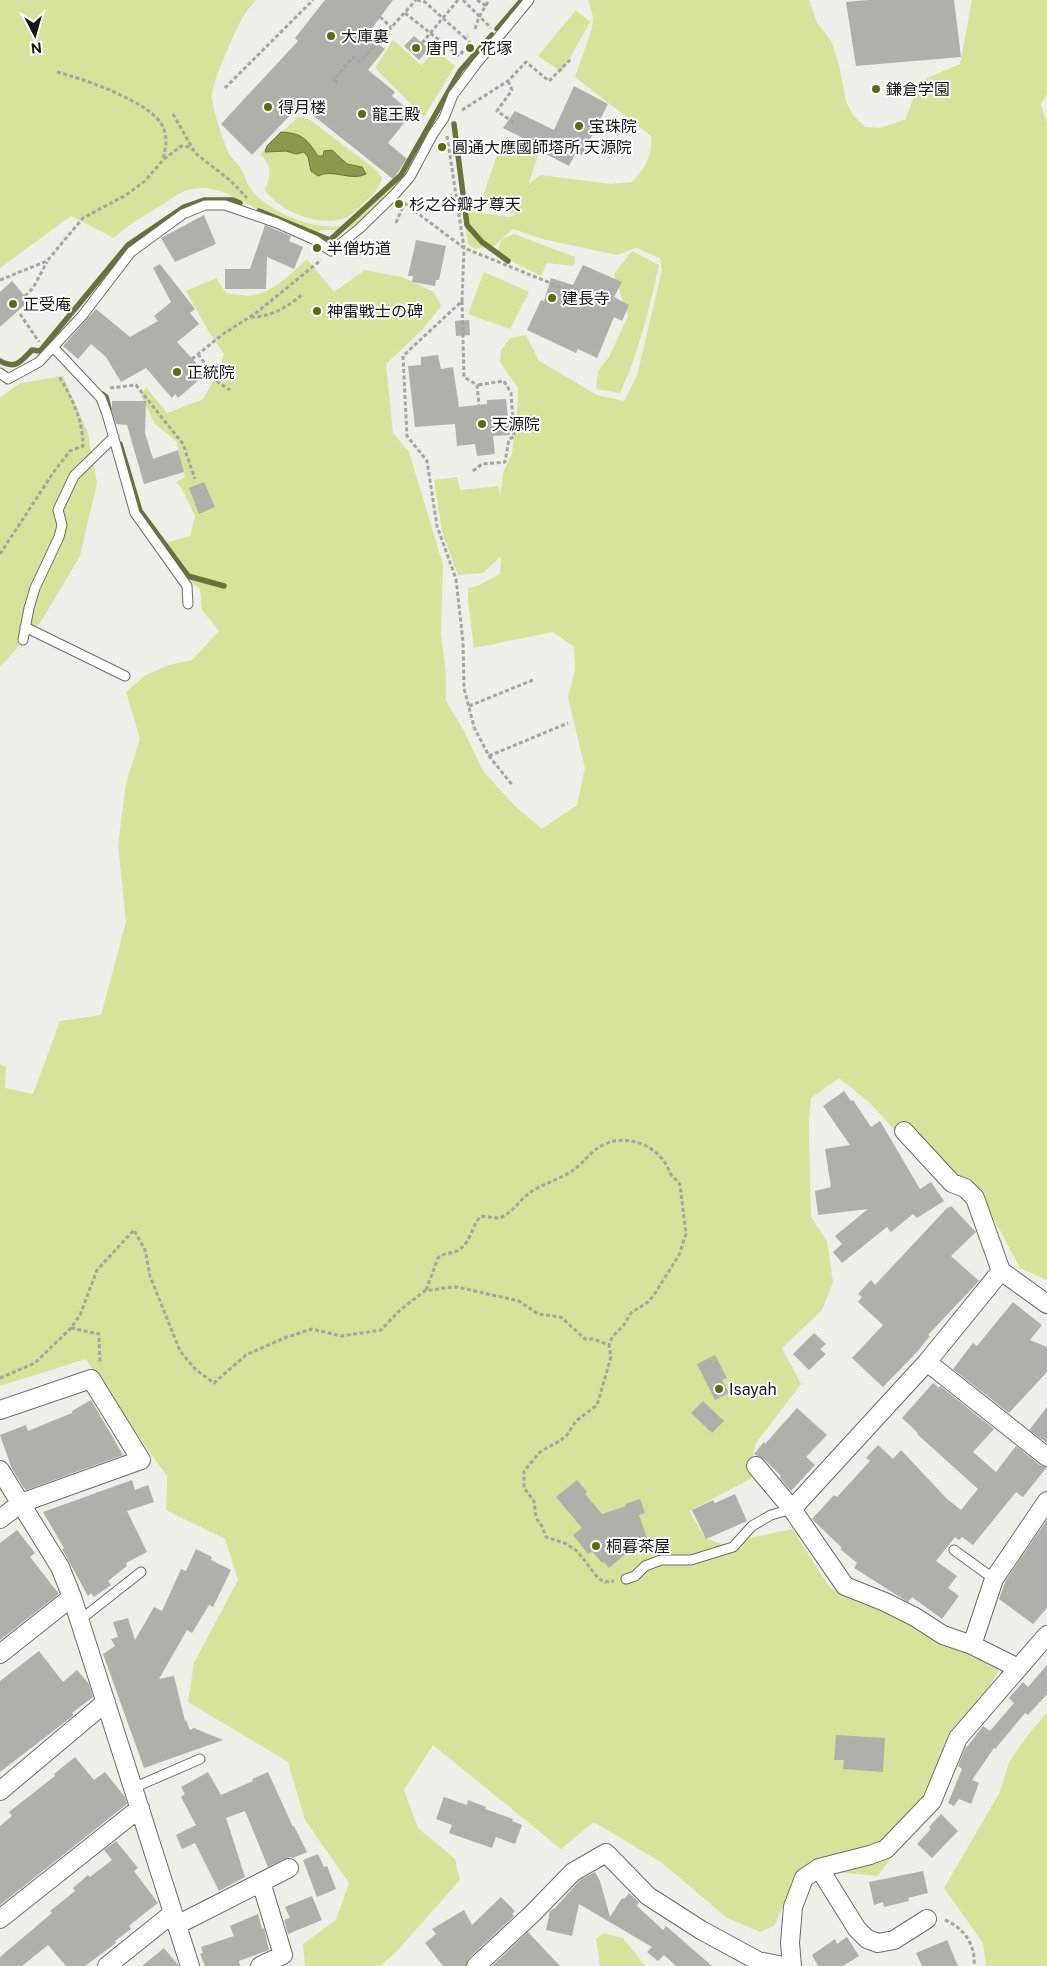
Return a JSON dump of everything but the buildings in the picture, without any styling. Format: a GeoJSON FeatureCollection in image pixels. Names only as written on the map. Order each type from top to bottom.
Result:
{"type":"FeatureCollection","features":[{"type":"Feature","properties":{"kind":"street"},"geometry":{"type":"LineString","coordinates":[[904,1131],[952,1183],[965,1188],[976,1198],[1001,1271],[1047,1304]]}},
{"type":"Feature","properties":{"kind":"street"},"geometry":{"type":"LineString","coordinates":[[792,1509],[927,1362],[1001,1271]]}},
{"type":"Feature","properties":{"kind":"street"},"geometry":{"type":"LineString","coordinates":[[927,1362],[1047,1457]]}},
{"type":"Feature","properties":{"kind":"street"},"geometry":{"type":"LineString","coordinates":[[0,1410],[91,1379],[141,1460],[21,1503],[0,1519]]}},
{"type":"Feature","properties":{"kind":"street"},"geometry":{"type":"LineString","coordinates":[[756,1466],[792,1509],[845,1586],[893,1606],[915,1617],[943,1635],[972,1645],[1018,1668]]}},
{"type":"Feature","properties":{"kind":"street"},"geometry":{"type":"LineString","coordinates":[[0,1470],[60,1567],[72,1597],[190,1966]]}},
{"type":"Feature","properties":{"kind":"street"},"geometry":{"type":"LineString","coordinates":[[972,1645],[994,1579],[1047,1501]]}},
{"type":"Feature","properties":{"kind":"street"},"geometry":{"type":"LineString","coordinates":[[0,1654],[72,1597]]}},
{"type":"Feature","properties":{"kind":"street"},"geometry":{"type":"LineString","coordinates":[[792,1966],[790,1943],[793,1907],[804,1878],[819,1868],[886,1849],[932,1801],[958,1738],[1047,1635]]}},
{"type":"Feature","properties":{"kind":"street"},"geometry":{"type":"LineString","coordinates":[[0,1791],[106,1702]]}},
{"type":"Feature","properties":{"kind":"street"},"geometry":{"type":"LineString","coordinates":[[0,1919],[140,1808]]}},
{"type":"Feature","properties":{"kind":"street"},"geometry":{"type":"LineString","coordinates":[[476,1966],[532,1914],[573,1872],[606,1853],[648,1896],[701,1930],[758,1961],[783,1966]]}},
{"type":"Feature","properties":{"kind":"street"},"geometry":{"type":"LineString","coordinates":[[107,1966],[175,1919],[289,1868]]}},
{"type":"Feature","properties":{"kind":"street"},"geometry":{"type":"LineString","coordinates":[[819,1868],[857,1929],[867,1939],[878,1943],[894,1940],[927,1919]]}},
{"type":"Feature","properties":{"kind":"street"},"geometry":{"type":"LineString","coordinates":[[260,1966],[282,1955],[261,1882]]}},
{"type":"Feature","properties":{"kind":"lane"},"geometry":{"type":"LineString","coordinates":[[0,373],[8,379],[39,362],[54,348],[101,293],[131,252],[183,214],[206,205],[225,205],[250,213],[315,240],[330,251],[359,229],[410,177],[444,118],[453,95],[529,0]]}},
{"type":"Feature","properties":{"kind":"lane"},"geometry":{"type":"LineString","coordinates":[[54,348],[101,398],[135,513],[187,586],[188,604]]}},
{"type":"Feature","properties":{"kind":"lane"},"geometry":{"type":"LineString","coordinates":[[23,640],[35,588],[59,537],[62,525],[58,510],[74,476],[114,437]]}},
{"type":"Feature","properties":{"kind":"lane"},"geometry":{"type":"LineString","coordinates":[[25,627],[125,676]]}},
{"type":"Feature","properties":{"kind":"lane"},"geometry":{"type":"LineString","coordinates":[[626,1579],[635,1576],[645,1566],[661,1560],[691,1560],[733,1547],[752,1526],[771,1515],[792,1509]]}},
{"type":"Feature","properties":{"kind":"lane"},"geometry":{"type":"LineString","coordinates":[[954,1550],[994,1579]]}},
{"type":"Feature","properties":{"kind":"lane"},"geometry":{"type":"LineString","coordinates":[[80,1620],[141,1572]]}},
{"type":"Feature","properties":{"kind":"lane"},"geometry":{"type":"LineString","coordinates":[[133,1788],[200,1759]]}},
{"type":"Feature","properties":{"kind":"path"},"geometry":{"type":"LineString","coordinates":[[225,88],[313,0]]}},
{"type":"Feature","properties":{"kind":"path"},"geometry":{"type":"LineString","coordinates":[[337,82],[334,80],[354,57],[360,62],[416,0],[425,2],[470,42],[459,56],[405,13]]}},
{"type":"Feature","properties":{"kind":"path"},"geometry":{"type":"LineString","coordinates":[[422,43],[458,0]]}},
{"type":"Feature","properties":{"kind":"path"},"geometry":{"type":"LineString","coordinates":[[463,0],[499,36]]}},
{"type":"Feature","properties":{"kind":"path"},"geometry":{"type":"LineString","coordinates":[[477,0],[486,6]]}},
{"type":"Feature","properties":{"kind":"path"},"geometry":{"type":"LineString","coordinates":[[475,29],[479,17],[489,0]]}},
{"type":"Feature","properties":{"kind":"path"},"geometry":{"type":"LineString","coordinates":[[380,18],[391,27]]}},
{"type":"Feature","properties":{"kind":"path"},"geometry":{"type":"LineString","coordinates":[[444,118],[452,117],[508,81],[526,62],[549,81],[572,59]]}},
{"type":"Feature","properties":{"kind":"path"},"geometry":{"type":"LineString","coordinates":[[57,72],[106,89],[154,116],[161,124],[166,137],[163,160]]}},
{"type":"Feature","properties":{"kind":"path"},"geometry":{"type":"LineString","coordinates":[[508,81],[512,90],[497,111],[513,122]]}},
{"type":"Feature","properties":{"kind":"path"},"geometry":{"type":"LineString","coordinates":[[174,114],[195,154],[231,181],[253,204],[250,213]]}},
{"type":"Feature","properties":{"kind":"path"},"geometry":{"type":"LineString","coordinates":[[447,134],[464,248],[462,301],[464,377],[478,385],[504,381],[511,393],[514,437],[509,439],[505,462],[482,464],[473,472]]}},
{"type":"Feature","properties":{"kind":"path"},"geometry":{"type":"LineString","coordinates":[[25,296],[33,288],[47,261],[84,218],[126,195],[145,181],[163,160],[181,146],[191,147]]}},
{"type":"Feature","properties":{"kind":"path"},"geometry":{"type":"LineString","coordinates":[[399,199],[464,248],[570,291]]}},
{"type":"Feature","properties":{"kind":"path"},"geometry":{"type":"LineString","coordinates":[[396,222],[404,203]]}},
{"type":"Feature","properties":{"kind":"path"},"geometry":{"type":"LineString","coordinates":[[192,359],[223,334],[250,317],[324,257]]}},
{"type":"Feature","properties":{"kind":"path"},"geometry":{"type":"LineString","coordinates":[[0,280],[47,261]]}},
{"type":"Feature","properties":{"kind":"path"},"geometry":{"type":"LineString","coordinates":[[250,317],[265,316],[303,294]]}},
{"type":"Feature","properties":{"kind":"path"},"geometry":{"type":"LineString","coordinates":[[462,301],[403,356],[407,436],[427,461],[437,526],[456,579],[464,688],[474,727],[489,756],[513,786]]}},
{"type":"Feature","properties":{"kind":"path"},"geometry":{"type":"LineString","coordinates":[[20,314],[35,337]]}},
{"type":"Feature","properties":{"kind":"path"},"geometry":{"type":"LineString","coordinates":[[198,354],[220,382],[230,390]]}},
{"type":"Feature","properties":{"kind":"path"},"geometry":{"type":"LineString","coordinates":[[0,554],[1,548],[70,451],[83,446],[80,418],[57,372]]}},
{"type":"Feature","properties":{"kind":"path"},"geometry":{"type":"LineString","coordinates":[[92,390],[136,385],[183,444],[195,479]]}},
{"type":"Feature","properties":{"kind":"path"},"geometry":{"type":"LineString","coordinates":[[478,385],[479,405]]}},
{"type":"Feature","properties":{"kind":"path"},"geometry":{"type":"LineString","coordinates":[[469,706],[533,680]]}},
{"type":"Feature","properties":{"kind":"path"},"geometry":{"type":"LineString","coordinates":[[489,756],[568,723]]}},
{"type":"Feature","properties":{"kind":"path"},"geometry":{"type":"LineString","coordinates":[[0,1378],[35,1363],[71,1328],[80,1315],[97,1270],[134,1230],[144,1250],[150,1276],[180,1351],[196,1370],[214,1383],[246,1356],[284,1338],[312,1329],[341,1336],[381,1330],[400,1310],[426,1290],[438,1258],[441,1255],[459,1250],[465,1244],[480,1218],[484,1216],[501,1218],[531,1192],[573,1170],[594,1150],[604,1144],[621,1140],[640,1143],[660,1156],[680,1185],[686,1234],[679,1255],[662,1284],[648,1302],[632,1313],[624,1325],[612,1337],[609,1345],[611,1357],[597,1405],[576,1421],[567,1435],[561,1440],[540,1452],[524,1471],[523,1484],[534,1500],[536,1518],[542,1526],[546,1537],[550,1540],[558,1540],[567,1544],[578,1552],[588,1563],[593,1574],[605,1582],[626,1579]]}},
{"type":"Feature","properties":{"kind":"path"},"geometry":{"type":"LineString","coordinates":[[426,1290],[457,1287],[519,1301],[538,1314],[561,1317],[586,1339],[593,1339],[609,1345]]}},
{"type":"Feature","properties":{"kind":"path"},"geometry":{"type":"LineString","coordinates":[[71,1328],[99,1334],[101,1362]]}},
{"type":"Feature","properties":{"kind":"path"},"geometry":{"type":"LineString","coordinates":[[927,1919],[942,1918],[956,1925],[968,1938],[974,1952],[974,1966]]}},
{"type":"Feature","properties":{"kind":"shaded area"},"geometry":{"type":"Polygon","coordinates":[[[0,0],[256,0],[244,15],[225,55],[213,89],[214,109],[228,151],[241,169],[249,187],[269,205],[296,219],[325,226],[338,226],[349,223],[374,204],[407,163],[415,160],[396,187],[369,215],[348,230],[322,230],[314,235],[224,193],[206,188],[196,188],[177,195],[130,225],[114,238],[71,216],[0,268],[0,0]]]}},
{"type":"Feature","properties":{"kind":"shaded area"},"geometry":{"type":"Polygon","coordinates":[[[588,0],[809,0],[817,23],[832,42],[840,69],[846,102],[853,115],[865,127],[879,128],[905,120],[920,81],[960,64],[972,0],[1047,0],[1047,94],[1041,104],[1047,124],[1047,1280],[1020,1268],[996,1223],[952,1183],[925,1163],[869,1102],[839,1078],[811,1098],[809,1124],[811,1217],[827,1241],[833,1282],[822,1310],[782,1348],[801,1384],[756,1443],[749,1469],[754,1477],[689,1511],[706,1539],[722,1544],[792,1529],[831,1589],[912,1623],[999,1670],[958,1738],[932,1801],[878,1876],[801,1869],[774,1926],[760,1932],[727,1918],[662,1863],[594,1822],[561,1849],[433,1745],[404,1790],[418,1828],[455,1859],[460,1880],[396,1952],[380,1966],[305,1966],[303,1944],[336,1920],[349,1883],[305,1820],[288,1762],[188,1702],[194,1663],[238,1580],[225,1539],[166,1510],[167,1476],[105,1390],[86,1359],[0,1386],[0,1064],[6,1067],[5,1088],[33,1094],[60,1021],[101,1015],[126,922],[118,845],[126,783],[140,739],[126,692],[144,676],[169,665],[192,660],[219,631],[202,610],[200,589],[193,584],[161,544],[190,536],[195,516],[182,489],[176,482],[185,477],[176,441],[155,424],[141,396],[146,387],[167,413],[203,399],[220,370],[224,354],[186,291],[216,278],[226,293],[244,296],[255,295],[269,290],[307,259],[334,292],[365,270],[402,277],[434,292],[441,306],[423,329],[386,364],[393,433],[409,452],[443,565],[441,635],[446,674],[446,701],[464,731],[483,771],[517,808],[542,829],[577,805],[585,768],[568,698],[575,670],[574,647],[553,632],[474,648],[468,588],[477,586],[500,574],[501,556],[483,573],[458,575],[442,532],[434,480],[457,477],[460,490],[498,486],[500,497],[503,473],[512,453],[518,402],[518,388],[500,362],[501,350],[510,338],[526,335],[539,361],[597,395],[624,401],[637,375],[662,271],[660,258],[636,248],[617,255],[542,239],[513,229],[494,246],[475,249],[468,244],[464,219],[465,211],[509,217],[517,214],[481,202],[502,140],[539,153],[528,185],[540,175],[611,184],[632,182],[644,167],[651,150],[651,136],[575,77],[592,28],[593,17],[588,0]]]}},
{"type":"Feature","properties":{"kind":"shaded area"},"geometry":{"type":"Polygon","coordinates":[[[576,10],[590,22],[562,72],[538,56],[576,10]]]}},
{"type":"Feature","properties":{"kind":"shaded area"},"geometry":{"type":"Polygon","coordinates":[[[393,40],[421,65],[436,50],[455,66],[424,117],[375,68],[393,40]]]}},
{"type":"Feature","properties":{"kind":"shaded area"},"geometry":{"type":"Polygon","coordinates":[[[298,117],[309,119],[375,169],[382,178],[374,193],[345,218],[332,221],[299,215],[279,204],[265,190],[270,171],[260,154],[298,117]]]}},
{"type":"Feature","properties":{"kind":"shaded area"},"geometry":{"type":"Polygon","coordinates":[[[281,132],[303,138],[311,145],[318,156],[323,156],[324,151],[332,150],[347,164],[362,167],[366,174],[354,177],[330,173],[318,176],[311,171],[308,157],[304,152],[296,154],[286,151],[265,152],[267,146],[281,132]]]}},
{"type":"Feature","properties":{"kind":"shaded area"},"geometry":{"type":"Polygon","coordinates":[[[514,234],[575,257],[574,266],[547,263],[541,276],[497,254],[501,240],[514,234]]]}},
{"type":"Feature","properties":{"kind":"shaded area"},"geometry":{"type":"Polygon","coordinates":[[[632,251],[659,265],[647,314],[633,362],[620,393],[596,389],[598,371],[609,357],[628,316],[614,274],[632,251]]]}},
{"type":"Feature","properties":{"kind":"shaded area"},"geometry":{"type":"Polygon","coordinates":[[[484,272],[529,292],[510,329],[468,314],[484,272]]]}},
{"type":"Feature","properties":{"kind":"shaded area"},"geometry":{"type":"Polygon","coordinates":[[[63,376],[88,433],[97,483],[80,556],[42,620],[0,667],[0,398],[20,383],[63,376]]]}},
{"type":"Feature","properties":{"kind":"shaded area"},"geometry":{"type":"Polygon","coordinates":[[[1047,1713],[1047,1966],[986,1966],[983,1943],[944,1888],[1000,1792],[1009,1762],[1031,1731],[1047,1713]]]}},
{"type":"Feature","properties":{"kind":"shaded area"},"geometry":{"type":"Polygon","coordinates":[[[603,1933],[623,1938],[645,1966],[600,1966],[596,1939],[603,1933]]]}},
{"type":"Feature","properties":{"kind":"waterway"},"geometry":{"type":"LineString","coordinates":[[497,29],[522,0]]}},
{"type":"Feature","properties":{"kind":"waterway"},"geometry":{"type":"LineString","coordinates":[[259,211],[330,240],[401,175],[460,71],[492,35]]}},
{"type":"Feature","properties":{"kind":"waterway"},"geometry":{"type":"LineString","coordinates":[[454,124],[467,225],[482,242],[508,261]]}},
{"type":"Feature","properties":{"kind":"waterway"},"geometry":{"type":"LineString","coordinates":[[0,361],[10,365],[21,361],[32,350],[40,351],[128,245],[184,207],[204,200],[233,200],[240,203]]}},
{"type":"Feature","properties":{"kind":"waterway"},"geometry":{"type":"LineString","coordinates":[[102,394],[106,397],[109,409]]}},
{"type":"Feature","properties":{"kind":"waterway"},"geometry":{"type":"LineString","coordinates":[[120,444],[140,511],[188,576],[224,586]]}},
{"type":"Feature","properties":{"kind":"place","name":"大庫裏"},"geometry":{"type":"Point","coordinates":[331,36]}},
{"type":"Feature","properties":{"kind":"place","name":"唐門"},"geometry":{"type":"Point","coordinates":[416,48]}},
{"type":"Feature","properties":{"kind":"place","name":"花塚"},"geometry":{"type":"Point","coordinates":[470,48]}},
{"type":"Feature","properties":{"kind":"place","name":"鎌倉学園"},"geometry":{"type":"Point","coordinates":[876,89]}},
{"type":"Feature","properties":{"kind":"place","name":"得月楼"},"geometry":{"type":"Point","coordinates":[268,107]}},
{"type":"Feature","properties":{"kind":"place","name":"龍王殿"},"geometry":{"type":"Point","coordinates":[362,114]}},
{"type":"Feature","properties":{"kind":"place","name":"宝珠院"},"geometry":{"type":"Point","coordinates":[579,126]}},
{"type":"Feature","properties":{"kind":"place","name":"圓通大應國師塔所 天源院"},"geometry":{"type":"Point","coordinates":[442,147]}},
{"type":"Feature","properties":{"kind":"place","name":"杉之谷瓣才尊天"},"geometry":{"type":"Point","coordinates":[399,204]}},
{"type":"Feature","properties":{"kind":"place","name":"半僧坊道"},"geometry":{"type":"Point","coordinates":[317,248]}},
{"type":"Feature","properties":{"kind":"place","name":"建長寺"},"geometry":{"type":"Point","coordinates":[552,298]}},
{"type":"Feature","properties":{"kind":"place","name":"正受庵"},"geometry":{"type":"Point","coordinates":[13,304]}},
{"type":"Feature","properties":{"kind":"place","name":"神雷戦士の碑"},"geometry":{"type":"Point","coordinates":[317,311]}},
{"type":"Feature","properties":{"kind":"place","name":"正統院"},"geometry":{"type":"Point","coordinates":[177,372]}},
{"type":"Feature","properties":{"kind":"place","name":"天源院"},"geometry":{"type":"Point","coordinates":[482,424]}},
{"type":"Feature","properties":{"kind":"place","name":"Isayah"},"geometry":{"type":"Point","coordinates":[719,1389]}},
{"type":"Feature","properties":{"kind":"place","name":"桐暮茶屋"},"geometry":{"type":"Point","coordinates":[596,1546]}}]}
